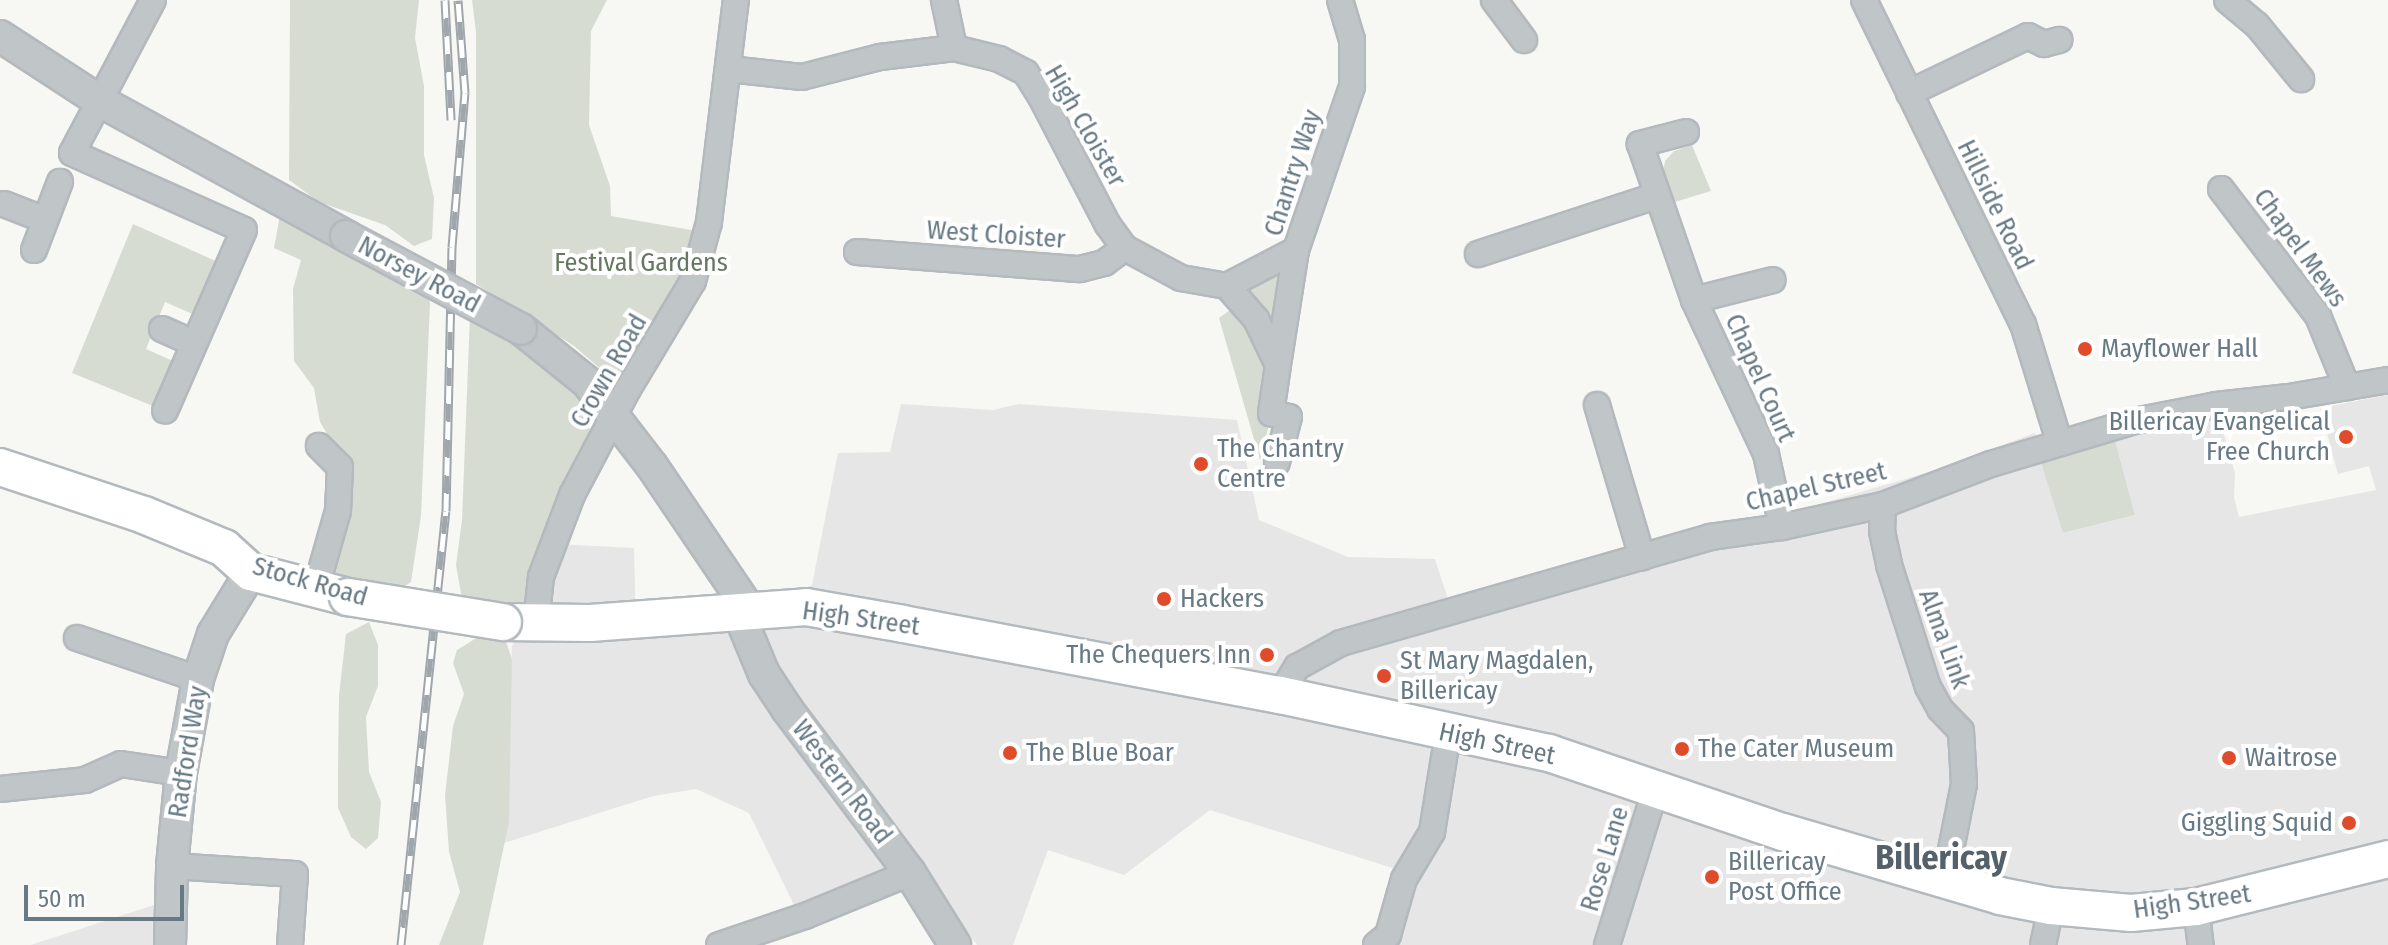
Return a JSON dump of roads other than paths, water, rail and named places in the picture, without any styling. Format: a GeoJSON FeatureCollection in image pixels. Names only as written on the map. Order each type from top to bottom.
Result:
{"type":"FeatureCollection","features":[{"type":"Feature","properties":{"kind":"main road","name":"Stock Road"},"geometry":{"type":"LineString","coordinates":[[0,467],[144,515],[224,548],[251,572],[332,592],[519,622],[590,623]]}},
{"type":"Feature","properties":{"kind":"main road","name":"High Street"},"geometry":{"type":"LineString","coordinates":[[590,623],[806,607],[1280,695],[1549,753],[1783,832],[1945,880],[2051,906],[2131,913],[2196,907],[2388,859]]}},
{"type":"Feature","properties":{"kind":"street"},"geometry":{"type":"LineString","coordinates":[[34,250],[66,166],[153,0]]}},
{"type":"Feature","properties":{"kind":"street","name":"Crown Road"},"geometry":{"type":"LineString","coordinates":[[519,622],[541,577],[572,495],[693,281],[709,222],[736,0]]}},
{"type":"Feature","properties":{"kind":"street"},"geometry":{"type":"LineString","coordinates":[[944,0],[954,48]]}},
{"type":"Feature","properties":{"kind":"street","name":"Chantry Way"},"geometry":{"type":"LineString","coordinates":[[1277,462],[1289,417],[1271,413],[1296,250],[1352,86],[1352,40],[1340,0]]}},
{"type":"Feature","properties":{"kind":"street"},"geometry":{"type":"LineString","coordinates":[[1494,0],[1524,40]]}},
{"type":"Feature","properties":{"kind":"street","name":"Hillside Road"},"geometry":{"type":"LineString","coordinates":[[1864,0],[2023,324],[2059,441]]}},
{"type":"Feature","properties":{"kind":"street"},"geometry":{"type":"LineString","coordinates":[[2227,0],[2257,25],[2301,79]]}},
{"type":"Feature","properties":{"kind":"street","name":"Norsey Road"},"geometry":{"type":"LineString","coordinates":[[0,36],[98,100],[521,329],[587,382],[652,466],[745,613]]}},
{"type":"Feature","properties":{"kind":"street"},"geometry":{"type":"LineString","coordinates":[[1909,93],[2028,36],[2044,44],[2059,40]]}},
{"type":"Feature","properties":{"kind":"street","name":"High Cloister"},"geometry":{"type":"LineString","coordinates":[[729,69],[802,77],[880,57],[954,48],[999,59],[1026,73],[1125,248]]}},
{"type":"Feature","properties":{"kind":"street","name":"Chapel Court"},"geometry":{"type":"LineString","coordinates":[[1686,132],[1640,144],[1655,196],[1694,300],[1752,418],[1766,454],[1782,527]]}},
{"type":"Feature","properties":{"kind":"street"},"geometry":{"type":"LineString","coordinates":[[66,166],[244,230],[165,411]]}},
{"type":"Feature","properties":{"kind":"street","name":"Chapel Mews"},"geometry":{"type":"LineString","coordinates":[[2221,189],[2318,316],[2347,387]]}},
{"type":"Feature","properties":{"kind":"street"},"geometry":{"type":"LineString","coordinates":[[1478,254],[1655,196]]}},
{"type":"Feature","properties":{"kind":"street"},"geometry":{"type":"LineString","coordinates":[[4,204],[45,220]]}},
{"type":"Feature","properties":{"kind":"street"},"geometry":{"type":"LineString","coordinates":[[1125,248],[1181,278],[1227,286],[1296,250]]}},
{"type":"Feature","properties":{"kind":"street","name":"West Cloister"},"geometry":{"type":"LineString","coordinates":[[857,252],[1080,269],[1104,263],[1125,248]]}},
{"type":"Feature","properties":{"kind":"street","name":"Chapel Court"},"geometry":{"type":"LineString","coordinates":[[1694,300],[1773,280]]}},
{"type":"Feature","properties":{"kind":"street"},"geometry":{"type":"LineString","coordinates":[[1227,286],[1256,319],[1278,365]]}},
{"type":"Feature","properties":{"kind":"street"},"geometry":{"type":"LineString","coordinates":[[162,329],[194,343]]}},
{"type":"Feature","properties":{"kind":"street","name":"Chapel Street"},"geometry":{"type":"LineString","coordinates":[[1280,695],[1297,667],[1341,643],[1710,537],[1782,527],[1883,505],[2059,441],[2216,405],[2388,380]]}},
{"type":"Feature","properties":{"kind":"street"},"geometry":{"type":"LineString","coordinates":[[1597,405],[1642,557]]}},
{"type":"Feature","properties":{"kind":"street"},"geometry":{"type":"LineString","coordinates":[[319,446],[340,467],[332,592]]}},
{"type":"Feature","properties":{"kind":"street","name":"Alma Link"},"geometry":{"type":"LineString","coordinates":[[1883,505],[1882,531],[1897,591],[1928,687],[1940,709],[1961,731],[1959,741],[1964,784],[1945,880]]}},
{"type":"Feature","properties":{"kind":"street","name":"Radford Way"},"geometry":{"type":"LineString","coordinates":[[170,945],[172,866],[181,773],[198,679],[213,634],[251,572]]}},
{"type":"Feature","properties":{"kind":"street","name":"Western Road"},"geometry":{"type":"LineString","coordinates":[[745,613],[764,674],[910,873],[955,945]]}},
{"type":"Feature","properties":{"kind":"street"},"geometry":{"type":"LineString","coordinates":[[77,638],[198,679]]}},
{"type":"Feature","properties":{"kind":"street"},"geometry":{"type":"LineString","coordinates":[[1376,945],[1388,935],[1404,879],[1419,859],[1432,832],[1448,733]]}},
{"type":"Feature","properties":{"kind":"street"},"geometry":{"type":"LineString","coordinates":[[0,789],[85,780],[121,764],[181,773]]}},
{"type":"Feature","properties":{"kind":"street","name":"Rose Lane"},"geometry":{"type":"LineString","coordinates":[[1607,945],[1656,788]]}},
{"type":"Feature","properties":{"kind":"street"},"geometry":{"type":"LineString","coordinates":[[172,866],[295,874],[290,945]]}},
{"type":"Feature","properties":{"kind":"street"},"geometry":{"type":"LineString","coordinates":[[719,945],[805,916],[910,873]]}},
{"type":"Feature","properties":{"kind":"street"},"geometry":{"type":"LineString","coordinates":[[2043,945],[2051,906]]}},
{"type":"Feature","properties":{"kind":"street"},"geometry":{"type":"LineString","coordinates":[[2196,907],[2201,945]]}},
{"type":"Feature","properties":{"kind":"railway"},"geometry":{"type":"LineString","coordinates":[[445,0],[451,120]]}},
{"type":"Feature","properties":{"kind":"railway"},"geometry":{"type":"LineString","coordinates":[[401,945],[446,511],[452,247],[465,93],[458,0]]}},
{"type":"Feature","properties":{"kind":"place","name":"Mayflower Hall"},"geometry":{"type":"Point","coordinates":[2085,349]}},
{"type":"Feature","properties":{"kind":"place","name":"Billericay Evangelical Free Church"},"geometry":{"type":"Point","coordinates":[2346,437]}},
{"type":"Feature","properties":{"kind":"place","name":"The Chantry Centre"},"geometry":{"type":"Point","coordinates":[1201,464]}},
{"type":"Feature","properties":{"kind":"place","name":"Hackers"},"geometry":{"type":"Point","coordinates":[1164,599]}},
{"type":"Feature","properties":{"kind":"place","name":"The Chequers Inn"},"geometry":{"type":"Point","coordinates":[1267,655]}},
{"type":"Feature","properties":{"kind":"place","name":"St Mary Magdalen, Billericay"},"geometry":{"type":"Point","coordinates":[1384,676]}},
{"type":"Feature","properties":{"kind":"place","name":"The Cater Museum"},"geometry":{"type":"Point","coordinates":[1682,749]}},
{"type":"Feature","properties":{"kind":"place","name":"The Blue Boar"},"geometry":{"type":"Point","coordinates":[1010,753]}},
{"type":"Feature","properties":{"kind":"place","name":"Waitrose"},"geometry":{"type":"Point","coordinates":[2229,758]}},
{"type":"Feature","properties":{"kind":"place","name":"Giggling Squid"},"geometry":{"type":"Point","coordinates":[2349,823]}},
{"type":"Feature","properties":{"kind":"place","name":"Billericay Post Office"},"geometry":{"type":"Point","coordinates":[1712,877]}},
{"type":"Feature","properties":{"kind":"district","name":"Billericay"},"geometry":{"type":"Point","coordinates":[1941,858]}},
{"type":"Feature","properties":{"kind":"park label","name":"Festival Gardens"},"geometry":{"type":"Point","coordinates":[641,263]}}]}
